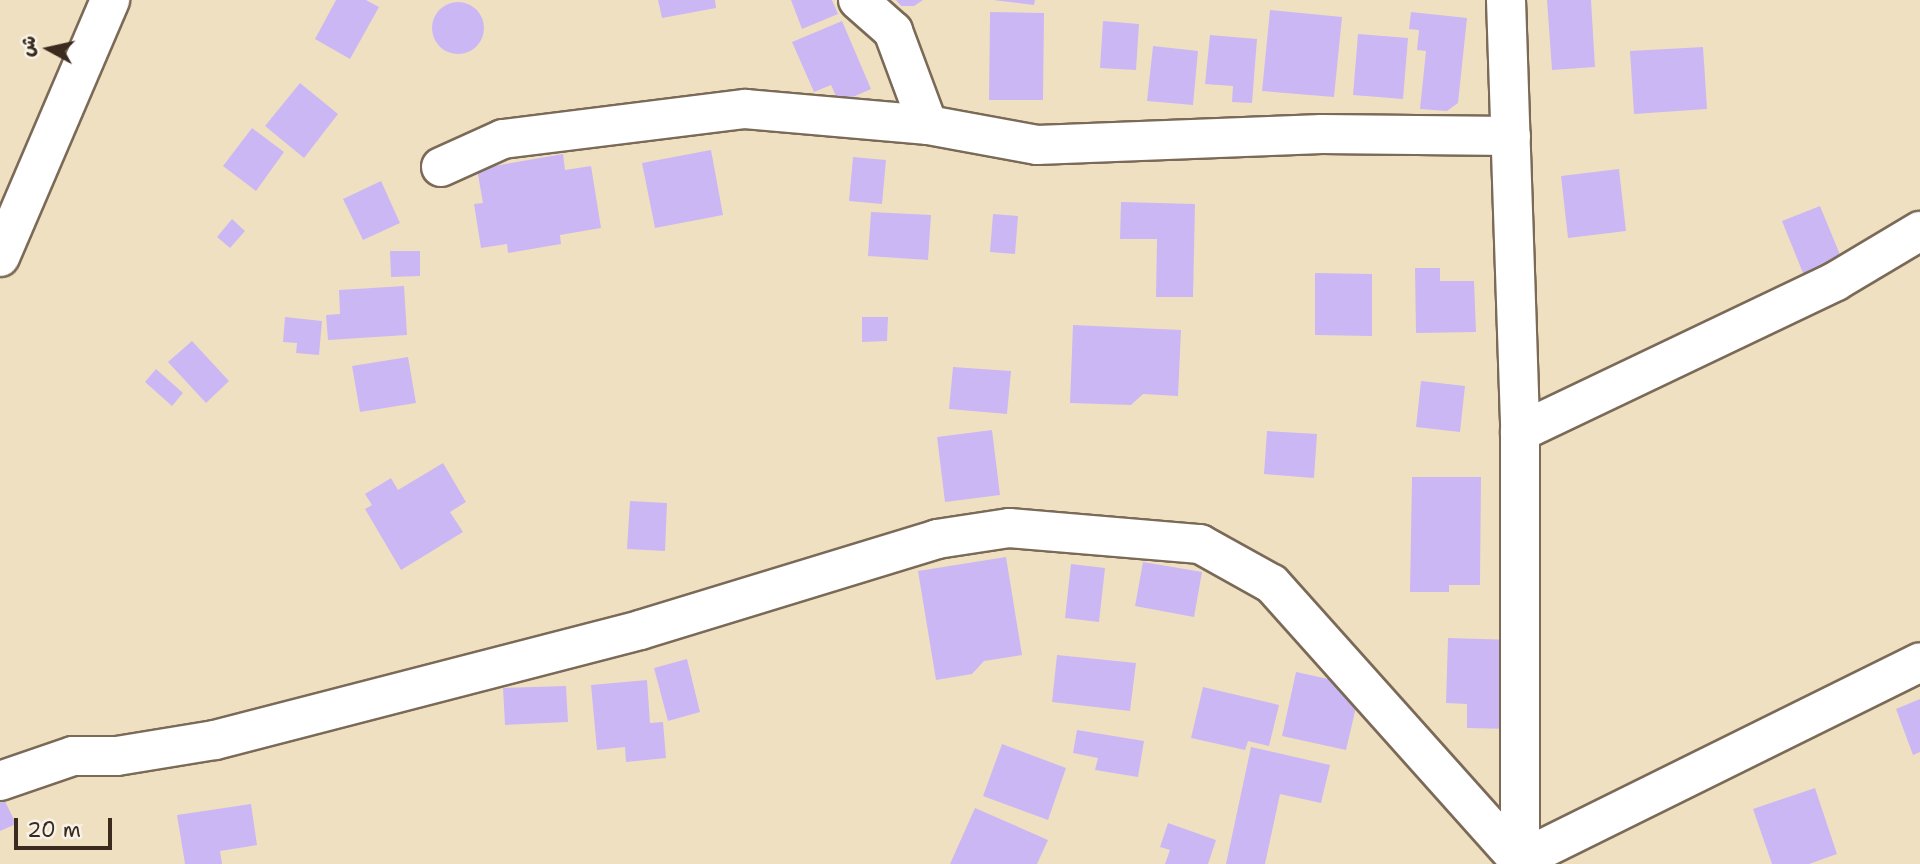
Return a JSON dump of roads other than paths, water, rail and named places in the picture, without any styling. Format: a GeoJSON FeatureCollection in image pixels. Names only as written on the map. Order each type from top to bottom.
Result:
{"type":"FeatureCollection","features":[{"type":"Feature","properties":{"kind":"street"},"geometry":{"type":"LineString","coordinates":[[0,257],[110,0]]}},
{"type":"Feature","properties":{"kind":"street"},"geometry":{"type":"LineString","coordinates":[[858,0],[893,32],[928,125]]}},
{"type":"Feature","properties":{"kind":"street"},"geometry":{"type":"LineString","coordinates":[[1507,0],[1520,432],[1521,862]]}},
{"type":"Feature","properties":{"kind":"street"},"geometry":{"type":"LineString","coordinates":[[441,167],[503,139],[746,109],[928,125],[1037,145],[1322,134],[1511,136]]}},
{"type":"Feature","properties":{"kind":"street"},"geometry":{"type":"LineString","coordinates":[[1520,432],[1836,281],[1920,231]]}},
{"type":"Feature","properties":{"kind":"street"},"geometry":{"type":"LineString","coordinates":[[0,781],[73,756],[117,756],[215,740],[640,629],[937,539],[1009,528],[1200,544],[1272,584],[1521,862]]}},
{"type":"Feature","properties":{"kind":"street"},"geometry":{"type":"LineString","coordinates":[[1521,862],[1920,662]]}}]}
